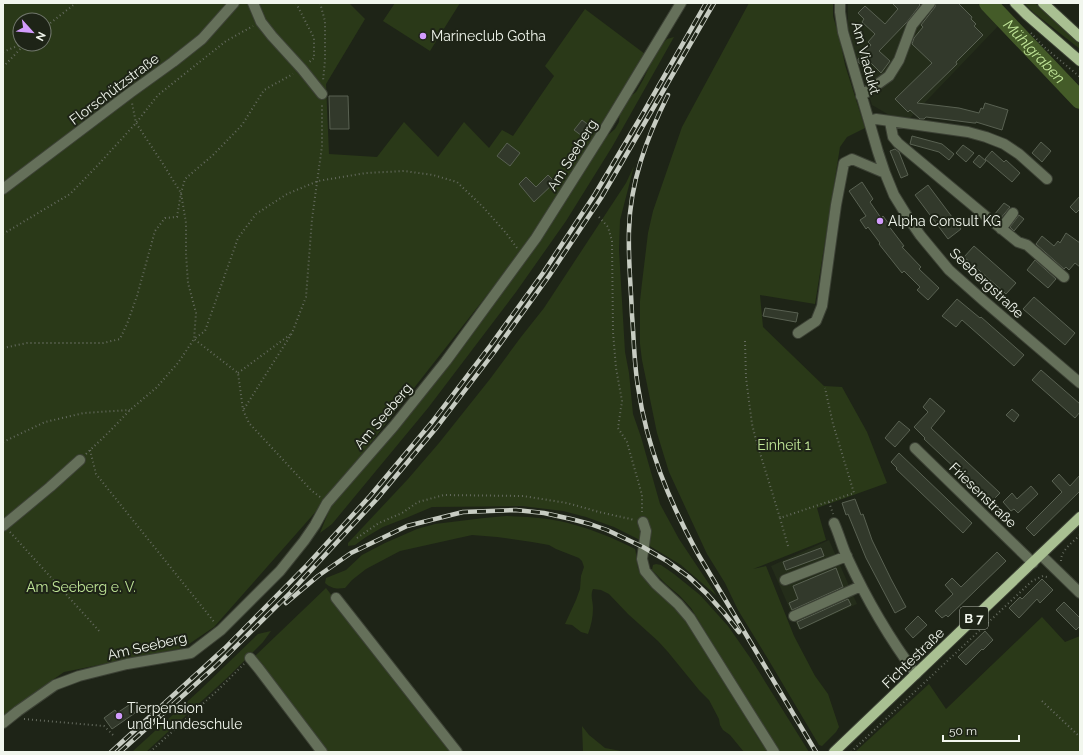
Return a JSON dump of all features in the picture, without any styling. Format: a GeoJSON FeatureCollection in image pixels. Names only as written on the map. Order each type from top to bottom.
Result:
{"type":"FeatureCollection","features":[{"type":"Feature","properties":{"kind":"main road"},"geometry":{"type":"LineString","coordinates":[[1015,3],[1080,61]]}},
{"type":"Feature","properties":{"kind":"main road"},"geometry":{"type":"LineString","coordinates":[[1043,3],[1080,37]]}},
{"type":"Feature","properties":{"kind":"main road","name":"Fichtestraße"},"geometry":{"type":"LineString","coordinates":[[839,750],[852,735],[1080,518]]}},
{"type":"Feature","properties":{"kind":"street","name":"Florschützstraße"},"geometry":{"type":"LineString","coordinates":[[3,190],[202,39],[234,3]]}},
{"type":"Feature","properties":{"kind":"street"},"geometry":{"type":"LineString","coordinates":[[253,3],[261,22],[322,94]]}},
{"type":"Feature","properties":{"kind":"street","name":"Am Seeberg"},"geometry":{"type":"LineString","coordinates":[[6,720],[55,686],[86,674],[127,664],[191,653],[221,630],[280,571],[308,536],[327,503],[394,426],[446,361],[536,238],[603,132],[681,3]]}},
{"type":"Feature","properties":{"kind":"street","name":"Am Viadukt"},"geometry":{"type":"LineString","coordinates":[[840,3],[843,32],[869,121]]}},
{"type":"Feature","properties":{"kind":"street"},"geometry":{"type":"LineString","coordinates":[[861,96],[889,76],[900,60],[912,25],[930,3]]}},
{"type":"Feature","properties":{"kind":"street"},"geometry":{"type":"LineString","coordinates":[[869,121],[876,119],[968,132],[986,137],[1004,144],[1019,154],[1047,179]]}},
{"type":"Feature","properties":{"kind":"street","name":"Seebergstraße"},"geometry":{"type":"LineString","coordinates":[[869,121],[885,173],[894,194],[920,235],[949,270],[1080,383]]}},
{"type":"Feature","properties":{"kind":"street"},"geometry":{"type":"LineString","coordinates":[[890,122],[893,137],[898,143],[1018,242],[1027,245],[1064,277]]}},
{"type":"Feature","properties":{"kind":"street"},"geometry":{"type":"LineString","coordinates":[[798,333],[816,321],[822,306],[836,205],[844,162],[852,159],[885,173]]}},
{"type":"Feature","properties":{"kind":"street"},"geometry":{"type":"LineString","coordinates":[[1001,228],[1013,213]]}},
{"type":"Feature","properties":{"kind":"street","name":"Friesenstraße"},"geometry":{"type":"LineString","coordinates":[[915,448],[1033,563]]}},
{"type":"Feature","properties":{"kind":"street"},"geometry":{"type":"LineString","coordinates":[[3,525],[80,460]]}},
{"type":"Feature","properties":{"kind":"street"},"geometry":{"type":"LineString","coordinates":[[643,522],[646,531],[642,559],[645,571],[690,618],[774,752]]}},
{"type":"Feature","properties":{"kind":"street"},"geometry":{"type":"LineString","coordinates":[[834,523],[861,586],[894,642],[916,674]]}},
{"type":"Feature","properties":{"kind":"street"},"geometry":{"type":"LineString","coordinates":[[1041,555],[1080,593]]}},
{"type":"Feature","properties":{"kind":"street"},"geometry":{"type":"LineString","coordinates":[[785,580],[847,556]]}},
{"type":"Feature","properties":{"kind":"street"},"geometry":{"type":"LineString","coordinates":[[794,616],[861,586]]}},
{"type":"Feature","properties":{"kind":"street"},"geometry":{"type":"LineString","coordinates":[[336,598],[457,752]]}},
{"type":"Feature","properties":{"kind":"street"},"geometry":{"type":"LineString","coordinates":[[250,658],[322,752]]}},
{"type":"Feature","properties":{"kind":"path"},"geometry":{"type":"LineString","coordinates":[[52,22],[76,3]]}},
{"type":"Feature","properties":{"kind":"path"},"geometry":{"type":"LineString","coordinates":[[3,348],[27,343],[104,344],[120,339],[137,296],[155,232],[165,218],[177,217],[185,179],[213,155],[242,125],[264,90],[302,69],[314,58],[314,38],[296,3]]}},
{"type":"Feature","properties":{"kind":"path"},"geometry":{"type":"LineString","coordinates":[[243,410],[292,333],[306,297],[312,226],[322,146],[322,94],[325,60],[325,21],[320,3]]}},
{"type":"Feature","properties":{"kind":"path"},"geometry":{"type":"LineString","coordinates":[[3,234],[70,194],[136,123],[158,95],[226,40],[261,22]]}},
{"type":"Feature","properties":{"kind":"path"},"geometry":{"type":"LineString","coordinates":[[3,67],[16,52]]}},
{"type":"Feature","properties":{"kind":"path"},"geometry":{"type":"LineString","coordinates":[[130,93],[136,123],[181,193],[186,223],[188,283],[196,313],[194,339]]}},
{"type":"Feature","properties":{"kind":"path"},"geometry":{"type":"LineString","coordinates":[[80,460],[130,410],[156,388],[178,363],[194,339],[205,331],[238,238],[256,214],[287,194],[318,181],[366,173],[404,171],[433,175],[457,182],[483,207],[506,233],[523,256]]}},
{"type":"Feature","properties":{"kind":"path"},"geometry":{"type":"LineString","coordinates":[[357,538],[379,523],[402,513],[418,502],[444,495],[523,496],[567,503],[643,522],[642,495],[628,442],[618,428],[622,401],[616,368],[613,332],[612,241],[608,227],[599,217]]}},
{"type":"Feature","properties":{"kind":"path"},"geometry":{"type":"LineString","coordinates":[[238,373],[292,333]]}},
{"type":"Feature","properties":{"kind":"path"},"geometry":{"type":"LineString","coordinates":[[194,339],[238,373],[243,410],[249,423],[311,490],[327,503]]}},
{"type":"Feature","properties":{"kind":"path"},"geometry":{"type":"LineString","coordinates":[[745,341],[746,378],[752,424],[788,546]]}},
{"type":"Feature","properties":{"kind":"path"},"geometry":{"type":"LineString","coordinates":[[780,518],[854,493],[833,424],[825,388]]}},
{"type":"Feature","properties":{"kind":"path"},"geometry":{"type":"LineString","coordinates":[[3,442],[45,422],[84,413],[130,410]]}},
{"type":"Feature","properties":{"kind":"path"},"geometry":{"type":"LineString","coordinates":[[90,450],[96,474],[221,630]]}},
{"type":"Feature","properties":{"kind":"path"},"geometry":{"type":"LineString","coordinates":[[829,502],[834,523]]}},
{"type":"Feature","properties":{"kind":"path"},"geometry":{"type":"LineString","coordinates":[[3,525],[101,633]]}},
{"type":"Feature","properties":{"kind":"path"},"geometry":{"type":"LineString","coordinates":[[1062,562],[1061,558],[1064,551],[1080,534]]}},
{"type":"Feature","properties":{"kind":"path"},"geometry":{"type":"LineString","coordinates":[[851,752],[1032,581],[1043,576],[1046,577]]}},
{"type":"Feature","properties":{"kind":"path"},"geometry":{"type":"LineString","coordinates":[[150,752],[217,691],[250,658]]}},
{"type":"Feature","properties":{"kind":"path"},"geometry":{"type":"LineString","coordinates":[[1042,701],[1080,738]]}},
{"type":"Feature","properties":{"kind":"path"},"geometry":{"type":"LineString","coordinates":[[6,720],[104,726],[114,736]]}},
{"type":"Feature","properties":{"kind":"shaded area"},"geometry":{"type":"Polygon","coordinates":[[[848,3],[977,3],[1000,24],[910,118],[891,116],[872,105],[848,29],[848,3]]]}},
{"type":"Feature","properties":{"kind":"shaded area"},"geometry":{"type":"Polygon","coordinates":[[[829,540],[857,604],[799,630],[771,566],[829,540]]]}},
{"type":"Feature","properties":{"kind":"green space","name":"Am Seeberg e. V."},"geometry":{"type":"Polygon","coordinates":[[[3,3],[349,3],[365,19],[326,84],[329,154],[377,157],[404,122],[438,157],[464,122],[489,148],[502,130],[513,136],[554,76],[545,66],[585,9],[645,54],[524,248],[326,500],[214,627],[183,648],[64,672],[28,697],[3,717],[3,3]]]}},
{"type":"Feature","properties":{"kind":"green space","name":"Marineclub Gotha"},"geometry":{"type":"Polygon","coordinates":[[[395,3],[460,3],[430,51],[383,21],[395,3]]]}},
{"type":"Feature","properties":{"kind":"green space","name":"Einheit 1"},"geometry":{"type":"Polygon","coordinates":[[[749,3],[833,3],[833,16],[845,65],[865,128],[847,137],[840,147],[815,304],[760,295],[763,327],[824,386],[842,387],[867,432],[887,483],[817,508],[826,540],[753,569],[766,566],[794,636],[815,676],[828,694],[839,727],[822,746],[819,745],[738,610],[725,583],[707,554],[669,472],[657,433],[640,344],[640,301],[648,233],[653,211],[682,127],[749,3]]]}},
{"type":"Feature","properties":{"kind":"green space"},"geometry":{"type":"Polygon","coordinates":[[[1024,3],[1035,3],[1080,44],[1080,49],[1033,12],[1024,3]]]}},
{"type":"Feature","properties":{"kind":"green space"},"geometry":{"type":"Polygon","coordinates":[[[674,37],[612,147],[566,221],[516,292],[428,408],[332,524],[320,533],[330,508],[340,492],[360,470],[601,141],[615,129],[619,122],[620,110],[627,99],[636,92],[657,50],[667,39],[674,37]]]}},
{"type":"Feature","properties":{"kind":"green space"},"geometry":{"type":"Polygon","coordinates":[[[634,166],[620,220],[619,250],[625,352],[629,373],[633,414],[660,504],[679,539],[717,596],[681,565],[640,540],[614,527],[563,511],[522,506],[432,507],[383,527],[355,545],[348,546],[348,543],[408,479],[439,443],[544,308],[626,183],[634,166]]]}},
{"type":"Feature","properties":{"kind":"green space"},"geometry":{"type":"Polygon","coordinates":[[[506,516],[530,517],[568,523],[602,534],[635,549],[638,568],[641,575],[678,607],[758,738],[769,752],[744,752],[730,735],[723,730],[709,700],[668,652],[609,594],[601,590],[593,589],[593,615],[588,634],[581,632],[572,625],[565,624],[580,589],[581,576],[584,567],[579,558],[549,545],[497,537],[472,535],[400,551],[366,569],[352,580],[345,588],[335,588],[325,583],[326,578],[346,570],[362,555],[417,529],[435,524],[506,516]]]}},
{"type":"Feature","properties":{"kind":"green space"},"geometry":{"type":"Polygon","coordinates":[[[653,565],[661,565],[674,574],[700,595],[728,626],[751,659],[809,752],[778,752],[691,608],[652,570],[653,565]]]}},
{"type":"Feature","properties":{"kind":"green space"},"geometry":{"type":"Polygon","coordinates":[[[326,588],[451,752],[326,752],[254,657],[326,588]]]}},
{"type":"Feature","properties":{"kind":"green space"},"geometry":{"type":"Polygon","coordinates":[[[1042,617],[1065,642],[1080,636],[1080,752],[855,752],[929,684],[946,709],[1042,617]]]}},
{"type":"Feature","properties":{"kind":"green space"},"geometry":{"type":"Polygon","coordinates":[[[271,631],[263,642],[228,677],[146,752],[133,751],[200,690],[258,634],[271,631]]]}},
{"type":"Feature","properties":{"kind":"green space"},"geometry":{"type":"Polygon","coordinates":[[[582,726],[589,735],[605,748],[626,752],[583,752],[582,726]]]}},
{"type":"Feature","properties":{"kind":"building"},"geometry":{"type":"Polygon","coordinates":[[[892,3],[918,3],[920,5],[907,22],[879,51],[890,61],[881,73],[869,61],[864,67],[858,62],[858,59],[871,45],[868,42],[875,34],[862,22],[864,19],[858,13],[865,6],[885,24],[898,9],[892,3]]]}},
{"type":"Feature","properties":{"kind":"building"},"geometry":{"type":"Polygon","coordinates":[[[936,3],[958,3],[972,17],[971,19],[976,24],[974,26],[983,35],[956,62],[957,64],[917,103],[959,108],[979,113],[981,108],[983,109],[985,103],[1008,110],[1002,130],[976,122],[926,117],[924,119],[920,119],[910,110],[908,112],[895,99],[932,63],[912,44],[914,38],[923,27],[921,25],[935,7],[936,3]]]}},
{"type":"Feature","properties":{"kind":"building"},"geometry":{"type":"Polygon","coordinates":[[[329,96],[348,96],[349,129],[330,129],[329,96]]]}},
{"type":"Feature","properties":{"kind":"building"},"geometry":{"type":"Polygon","coordinates":[[[582,120],[590,126],[582,136],[574,130],[582,120]]]}},
{"type":"Feature","properties":{"kind":"building"},"geometry":{"type":"Polygon","coordinates":[[[912,136],[942,144],[954,154],[949,160],[939,152],[910,144],[912,136]]]}},
{"type":"Feature","properties":{"kind":"building"},"geometry":{"type":"Polygon","coordinates":[[[1041,142],[1051,151],[1042,162],[1032,153],[1041,142]]]}},
{"type":"Feature","properties":{"kind":"building"},"geometry":{"type":"Polygon","coordinates":[[[507,143],[520,153],[510,166],[497,156],[507,143]]]}},
{"type":"Feature","properties":{"kind":"building"},"geometry":{"type":"Polygon","coordinates":[[[963,145],[974,153],[966,162],[956,153],[963,145]]]}},
{"type":"Feature","properties":{"kind":"building"},"geometry":{"type":"Polygon","coordinates":[[[895,149],[899,152],[908,175],[901,178],[890,151],[895,149]]]}},
{"type":"Feature","properties":{"kind":"building"},"geometry":{"type":"Polygon","coordinates":[[[992,151],[1004,162],[1006,160],[1020,173],[1012,182],[985,159],[992,151]]]}},
{"type":"Feature","properties":{"kind":"building"},"geometry":{"type":"Polygon","coordinates":[[[979,155],[986,161],[980,168],[973,162],[979,155]]]}},
{"type":"Feature","properties":{"kind":"building"},"geometry":{"type":"Polygon","coordinates":[[[548,175],[555,182],[534,202],[519,184],[526,177],[536,187],[548,175]]]}},
{"type":"Feature","properties":{"kind":"building"},"geometry":{"type":"Polygon","coordinates":[[[862,182],[873,199],[870,202],[881,218],[883,216],[889,224],[888,225],[904,246],[902,247],[921,267],[919,269],[939,288],[928,300],[917,290],[920,287],[904,271],[902,273],[879,244],[880,243],[868,227],[866,229],[860,220],[866,216],[849,191],[862,182]]]}},
{"type":"Feature","properties":{"kind":"building"},"geometry":{"type":"Polygon","coordinates":[[[928,185],[961,229],[948,239],[915,195],[928,185]]]}},
{"type":"Feature","properties":{"kind":"building"},"geometry":{"type":"Polygon","coordinates":[[[1080,196],[1080,209],[1076,213],[1070,207],[1080,196]]]}},
{"type":"Feature","properties":{"kind":"building"},"geometry":{"type":"Polygon","coordinates":[[[1004,203],[1010,207],[1000,219],[994,215],[1004,203]]]}},
{"type":"Feature","properties":{"kind":"building"},"geometry":{"type":"Polygon","coordinates":[[[1019,215],[1024,219],[1014,231],[1010,227],[1019,215]]]}},
{"type":"Feature","properties":{"kind":"building"},"geometry":{"type":"Polygon","coordinates":[[[1066,233],[1080,243],[1080,267],[1075,263],[1069,270],[1066,267],[1064,269],[1036,244],[1042,236],[1054,246],[1058,241],[1060,243],[1066,233]]]}},
{"type":"Feature","properties":{"kind":"building"},"geometry":{"type":"Polygon","coordinates":[[[974,246],[1016,283],[1006,294],[964,257],[974,246]]]}},
{"type":"Feature","properties":{"kind":"building"},"geometry":{"type":"Polygon","coordinates":[[[1035,260],[1056,279],[1048,288],[1027,270],[1035,260]]]}},
{"type":"Feature","properties":{"kind":"building"},"geometry":{"type":"Polygon","coordinates":[[[1034,297],[1075,333],[1065,345],[1023,309],[1034,297]]]}},
{"type":"Feature","properties":{"kind":"building"},"geometry":{"type":"Polygon","coordinates":[[[957,299],[980,318],[981,317],[1024,355],[1014,366],[962,320],[956,327],[942,316],[957,299]]]}},
{"type":"Feature","properties":{"kind":"building"},"geometry":{"type":"Polygon","coordinates":[[[765,308],[798,313],[796,322],[763,316],[765,308]]]}},
{"type":"Feature","properties":{"kind":"building"},"geometry":{"type":"Polygon","coordinates":[[[1041,370],[1080,404],[1080,412],[1075,418],[1032,380],[1041,370]]]}},
{"type":"Feature","properties":{"kind":"building"},"geometry":{"type":"Polygon","coordinates":[[[930,398],[945,411],[931,428],[1000,493],[991,502],[924,439],[925,438],[914,427],[928,412],[923,407],[930,398]]]}},
{"type":"Feature","properties":{"kind":"building"},"geometry":{"type":"Polygon","coordinates":[[[1012,409],[1019,415],[1014,422],[1006,415],[1012,409]]]}},
{"type":"Feature","properties":{"kind":"building"},"geometry":{"type":"Polygon","coordinates":[[[899,421],[910,430],[895,447],[885,438],[899,421]]]}},
{"type":"Feature","properties":{"kind":"building"},"geometry":{"type":"Polygon","coordinates":[[[899,453],[972,523],[963,533],[896,469],[897,468],[891,462],[899,453]]]}},
{"type":"Feature","properties":{"kind":"building"},"geometry":{"type":"Polygon","coordinates":[[[1059,474],[1070,486],[1080,475],[1080,491],[1034,536],[1026,528],[1062,492],[1052,481],[1059,474]]]}},
{"type":"Feature","properties":{"kind":"building"},"geometry":{"type":"Polygon","coordinates":[[[1031,486],[1038,494],[1018,513],[1014,509],[1011,511],[1003,502],[1012,493],[1017,499],[1031,486]]]}},
{"type":"Feature","properties":{"kind":"building"},"geometry":{"type":"Polygon","coordinates":[[[855,499],[861,515],[863,514],[872,540],[906,607],[895,613],[866,558],[848,514],[846,515],[842,503],[855,499]]]}},
{"type":"Feature","properties":{"kind":"building"},"geometry":{"type":"Polygon","coordinates":[[[821,548],[824,556],[786,570],[783,562],[821,548]]]}},
{"type":"Feature","properties":{"kind":"building"},"geometry":{"type":"Polygon","coordinates":[[[997,552],[1006,561],[948,617],[946,615],[942,618],[935,611],[953,594],[945,585],[952,578],[961,587],[997,552]]]}},
{"type":"Feature","properties":{"kind":"building"},"geometry":{"type":"Polygon","coordinates":[[[836,568],[843,587],[792,610],[789,603],[798,599],[793,586],[836,568]]]}},
{"type":"Feature","properties":{"kind":"building"},"geometry":{"type":"Polygon","coordinates":[[[1042,579],[1053,590],[1040,603],[1037,599],[1019,618],[1009,608],[1020,597],[1022,599],[1042,579]]]}},
{"type":"Feature","properties":{"kind":"building"},"geometry":{"type":"Polygon","coordinates":[[[848,599],[851,605],[800,629],[797,622],[848,599]]]}},
{"type":"Feature","properties":{"kind":"building"},"geometry":{"type":"Polygon","coordinates":[[[1064,602],[1080,618],[1080,626],[1076,630],[1056,610],[1064,602]]]}},
{"type":"Feature","properties":{"kind":"building"},"geometry":{"type":"Polygon","coordinates":[[[918,616],[927,625],[913,638],[905,629],[918,616]]]}},
{"type":"Feature","properties":{"kind":"building"},"geometry":{"type":"Polygon","coordinates":[[[985,631],[993,640],[966,665],[958,657],[985,631]]]}},
{"type":"Feature","properties":{"kind":"building","name":"Tierpension und Hundeschule"},"geometry":{"type":"Polygon","coordinates":[[[129,705],[135,713],[112,729],[104,718],[115,710],[117,713],[129,705]]]}},
{"type":"Feature","properties":{"kind":"waterway","name":"Mühlgraben"},"geometry":{"type":"LineString","coordinates":[[988,3],[1080,100]]}},
{"type":"Feature","properties":{"kind":"railway"},"geometry":{"type":"LineString","coordinates":[[111,752],[225,648],[307,565],[370,496],[432,422],[543,273],[595,194],[706,3]]}},
{"type":"Feature","properties":{"kind":"railway"},"geometry":{"type":"LineString","coordinates":[[120,752],[215,667],[290,593],[376,500],[437,427],[495,351],[549,276],[601,198],[714,3]]}},
{"type":"Feature","properties":{"kind":"railway"},"geometry":{"type":"LineString","coordinates":[[668,95],[653,127],[641,160],[636,177],[630,212],[629,252],[632,315],[636,369],[642,410],[660,474],[687,534],[816,752]]}},
{"type":"Feature","properties":{"kind":"railway"},"geometry":{"type":"LineString","coordinates":[[286,603],[318,576],[351,553],[407,526],[463,512],[516,510],[544,513],[590,524],[607,530],[643,547],[667,561],[689,577],[707,594],[739,632]]}},
{"type":"Feature","properties":{"kind":"place","name":"Marineclub Gotha"},"geometry":{"type":"Point","coordinates":[423,36]}},
{"type":"Feature","properties":{"kind":"place","name":"Alpha Consult KG"},"geometry":{"type":"Point","coordinates":[880,221]}},
{"type":"Feature","properties":{"kind":"place","name":"Tierpension und Hundeschule"},"geometry":{"type":"Point","coordinates":[119,716]}}]}
